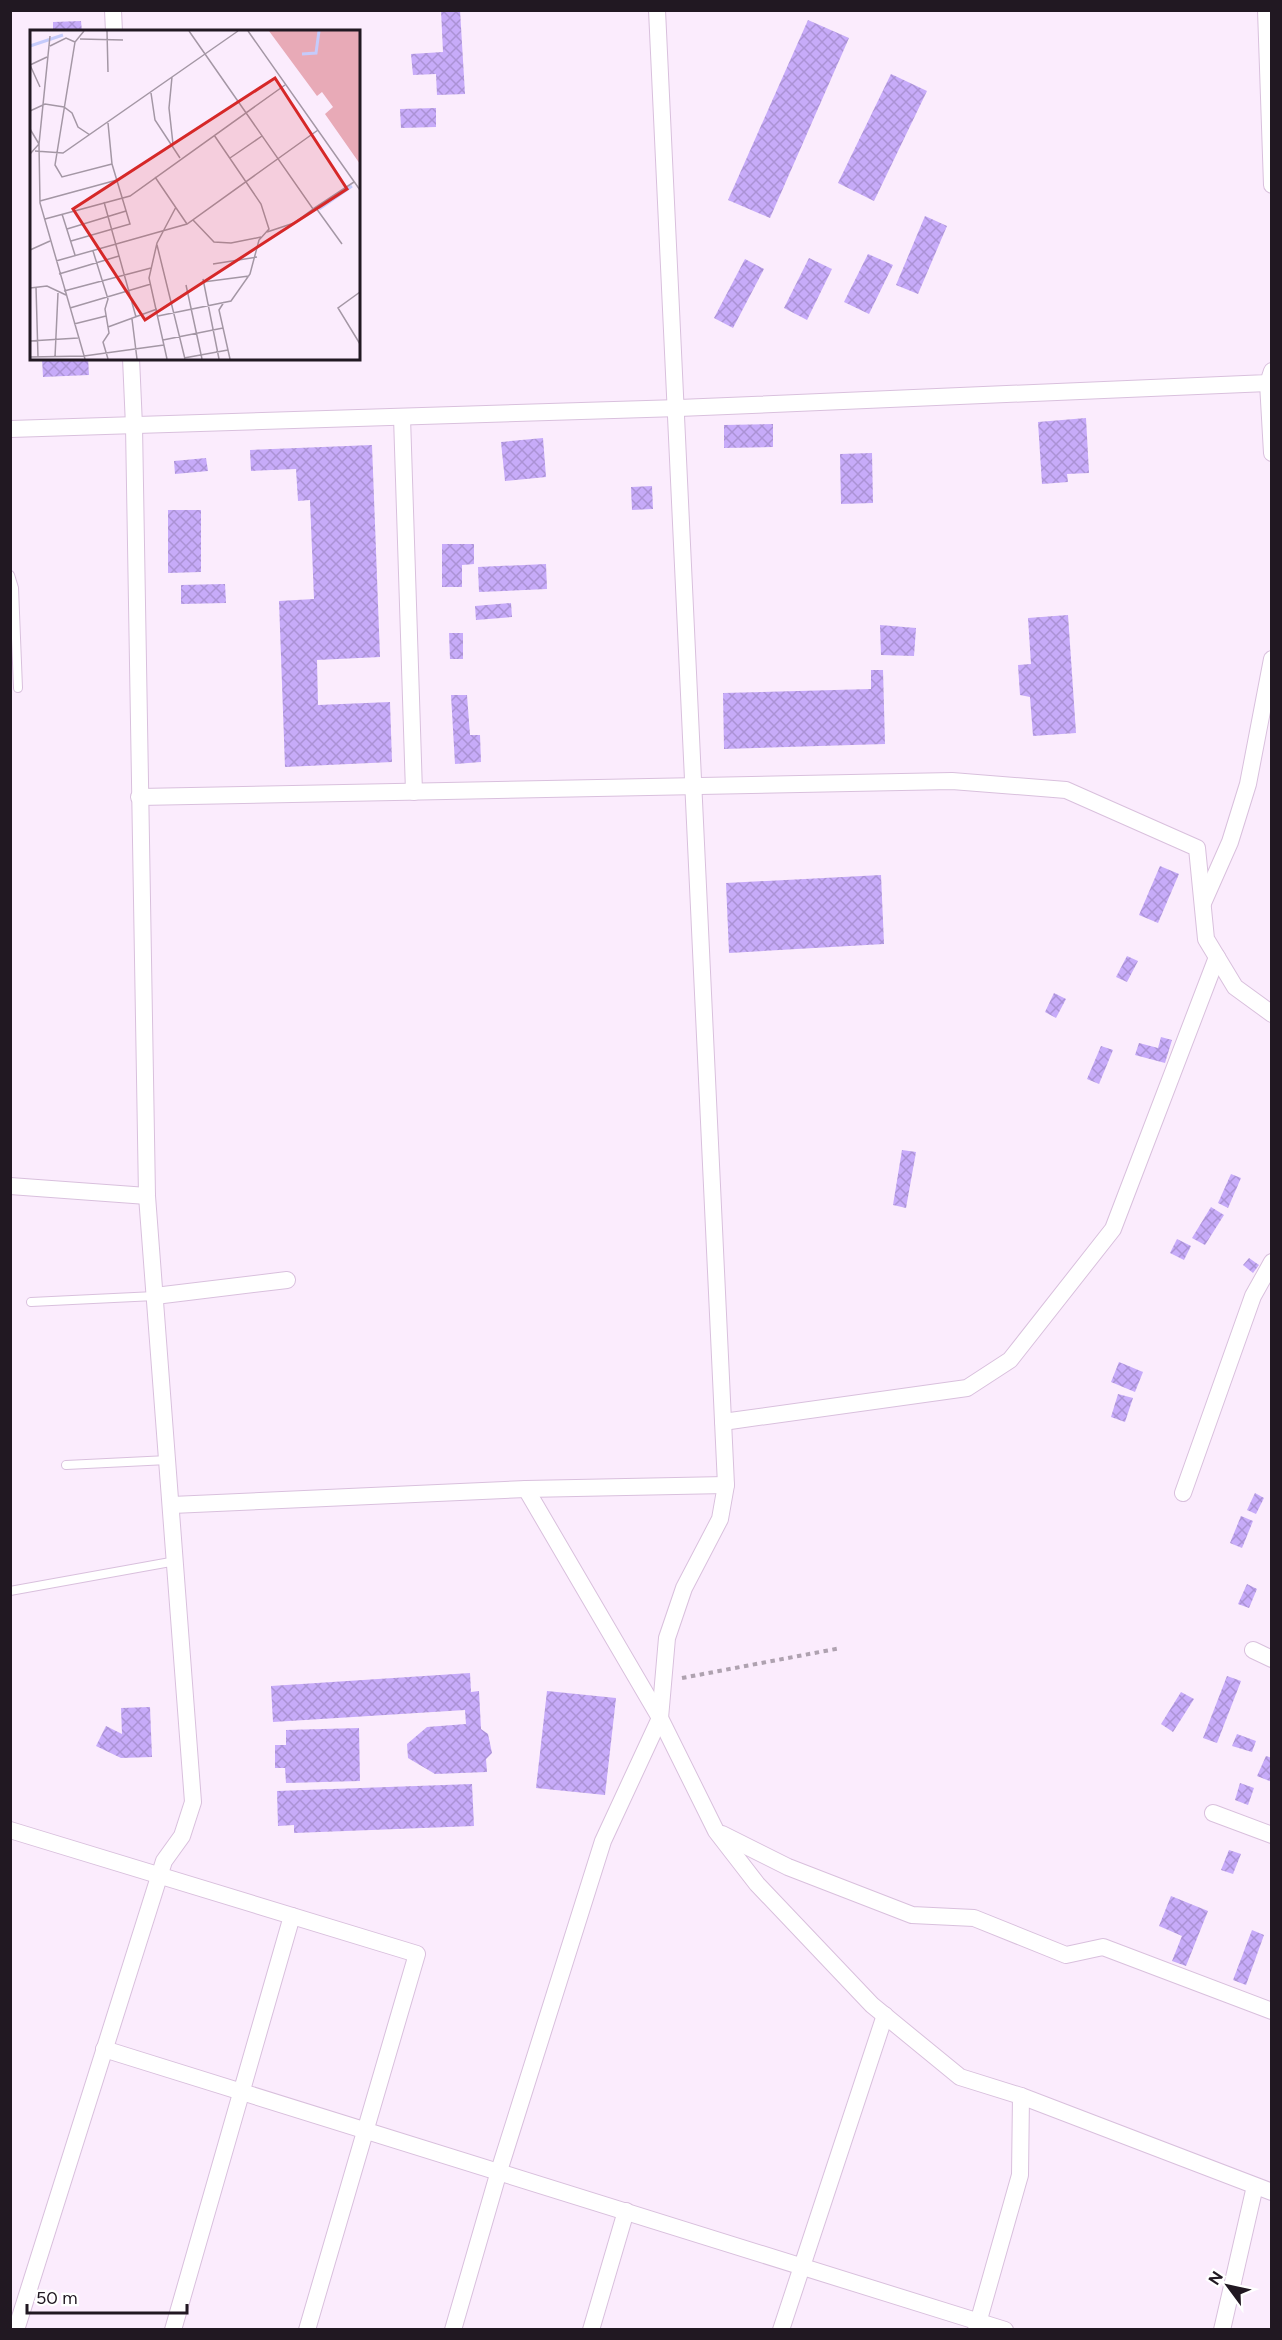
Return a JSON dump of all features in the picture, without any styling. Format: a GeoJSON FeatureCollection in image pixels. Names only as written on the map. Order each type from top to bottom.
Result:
{"type":"FeatureCollection","features":[{"type":"Feature","properties":{"kind":"street"},"geometry":{"type":"LineString","coordinates":[[113,10],[114,30]]}},
{"type":"Feature","properties":{"kind":"street"},"geometry":{"type":"LineString","coordinates":[[453,2330],[499,2171],[603,1841],[660,1718],[667,1638],[684,1588],[720,1519],[726,1485],[693,786],[679,408],[657,10]]}},
{"type":"Feature","properties":{"kind":"street"},"geometry":{"type":"LineString","coordinates":[[1266,10],[1272,185]]}},
{"type":"Feature","properties":{"kind":"street"},"geometry":{"type":"LineString","coordinates":[[16,2330],[159,1875],[164,1861],[182,1836],[193,1802],[147,1196],[131,360]]}},
{"type":"Feature","properties":{"kind":"street"},"geometry":{"type":"LineString","coordinates":[[10,429],[679,408],[1270,377],[1272,453]]}},
{"type":"Feature","properties":{"kind":"street"},"geometry":{"type":"LineString","coordinates":[[402,417],[414,792]]}},
{"type":"Feature","properties":{"kind":"street"},"geometry":{"type":"LineString","coordinates":[[1203,904],[1230,842],[1248,784],[1272,659]]}},
{"type":"Feature","properties":{"kind":"street"},"geometry":{"type":"LineString","coordinates":[[139,797],[952,781],[1066,790],[1197,848],[1206,939],[1235,987],[1272,1014]]}},
{"type":"Feature","properties":{"kind":"street"},"geometry":{"type":"LineString","coordinates":[[723,1422],[967,1388],[1010,1360],[1113,1229],[1217,957]]}},
{"type":"Feature","properties":{"kind":"street"},"geometry":{"type":"LineString","coordinates":[[10,1186],[147,1196]]}},
{"type":"Feature","properties":{"kind":"street"},"geometry":{"type":"LineString","coordinates":[[1183,1493],[1253,1296],[1272,1262]]}},
{"type":"Feature","properties":{"kind":"street"},"geometry":{"type":"LineString","coordinates":[[155,1296],[286,1280]]}},
{"type":"Feature","properties":{"kind":"street"},"geometry":{"type":"LineString","coordinates":[[172,1504],[526,1489],[726,1485]]}},
{"type":"Feature","properties":{"kind":"street"},"geometry":{"type":"LineString","coordinates":[[526,1489],[660,1718],[716,1831],[757,1884],[885,2015],[960,2077],[1021,2096],[1272,2192]]}},
{"type":"Feature","properties":{"kind":"street"},"geometry":{"type":"LineString","coordinates":[[1253,1650],[1272,1659]]}},
{"type":"Feature","properties":{"kind":"street"},"geometry":{"type":"LineString","coordinates":[[1212,1813],[1272,1835]]}},
{"type":"Feature","properties":{"kind":"street"},"geometry":{"type":"LineString","coordinates":[[10,1830],[417,1954],[307,2330]]}},
{"type":"Feature","properties":{"kind":"street"},"geometry":{"type":"LineString","coordinates":[[716,1831],[788,1867],[912,1915],[974,1918],[1066,1955],[1103,1947],[1272,2012]]}},
{"type":"Feature","properties":{"kind":"street"},"geometry":{"type":"LineString","coordinates":[[173,2330],[292,1916]]}},
{"type":"Feature","properties":{"kind":"street"},"geometry":{"type":"LineString","coordinates":[[781,2330],[885,2015]]}},
{"type":"Feature","properties":{"kind":"street"},"geometry":{"type":"LineString","coordinates":[[104,2049],[802,2266],[978,2325],[1005,2330]]}},
{"type":"Feature","properties":{"kind":"street"},"geometry":{"type":"LineString","coordinates":[[978,2325],[1020,2175],[1021,2096]]}},
{"type":"Feature","properties":{"kind":"street"},"geometry":{"type":"LineString","coordinates":[[1222,2330],[1255,2186]]}},
{"type":"Feature","properties":{"kind":"street"},"geometry":{"type":"LineString","coordinates":[[591,2330],[626,2211]]}},
{"type":"Feature","properties":{"kind":"lane"},"geometry":{"type":"LineString","coordinates":[[10,575],[14,588],[18,688]]}},
{"type":"Feature","properties":{"kind":"lane"},"geometry":{"type":"LineString","coordinates":[[31,1302],[155,1296]]}},
{"type":"Feature","properties":{"kind":"lane"},"geometry":{"type":"LineString","coordinates":[[66,1465],[168,1460]]}},
{"type":"Feature","properties":{"kind":"lane"},"geometry":{"type":"LineString","coordinates":[[10,1591],[176,1560]]}},
{"type":"Feature","properties":{"kind":"path"},"geometry":{"type":"LineString","coordinates":[[683,1678],[841,1648]]}},
{"type":"Feature","properties":{"kind":"building"},"geometry":{"type":"Polygon","coordinates":[[[441,10],[460,10],[465,94],[437,95],[436,74],[413,75],[411,54],[443,52],[441,10]]]}},
{"type":"Feature","properties":{"kind":"building"},"geometry":{"type":"Polygon","coordinates":[[[808,20],[849,38],[770,218],[728,200],[808,20]]]}},
{"type":"Feature","properties":{"kind":"building"},"geometry":{"type":"Polygon","coordinates":[[[81,21],[82,30],[53,30],[53,22],[81,21]]]}},
{"type":"Feature","properties":{"kind":"building"},"geometry":{"type":"Polygon","coordinates":[[[891,74],[927,91],[874,201],[838,183],[891,74]]]}},
{"type":"Feature","properties":{"kind":"building"},"geometry":{"type":"Polygon","coordinates":[[[436,108],[436,127],[401,128],[400,109],[436,108]]]}},
{"type":"Feature","properties":{"kind":"building"},"geometry":{"type":"Polygon","coordinates":[[[925,216],[947,226],[918,294],[896,285],[925,216]]]}},
{"type":"Feature","properties":{"kind":"building"},"geometry":{"type":"Polygon","coordinates":[[[868,254],[893,265],[869,314],[844,302],[868,254]]]}},
{"type":"Feature","properties":{"kind":"building"},"geometry":{"type":"Polygon","coordinates":[[[809,258],[832,269],[807,320],[784,308],[809,258]]]}},
{"type":"Feature","properties":{"kind":"building"},"geometry":{"type":"Polygon","coordinates":[[[745,259],[764,269],[733,328],[714,318],[745,259]]]}},
{"type":"Feature","properties":{"kind":"building"},"geometry":{"type":"Polygon","coordinates":[[[42,360],[88,360],[89,375],[43,377],[42,360]]]}},
{"type":"Feature","properties":{"kind":"building"},"geometry":{"type":"Polygon","coordinates":[[[1086,418],[1089,473],[1067,474],[1068,482],[1042,484],[1038,422],[1086,418]]]}},
{"type":"Feature","properties":{"kind":"building"},"geometry":{"type":"Polygon","coordinates":[[[773,424],[773,447],[724,448],[724,425],[773,424]]]}},
{"type":"Feature","properties":{"kind":"building"},"geometry":{"type":"Polygon","coordinates":[[[543,438],[546,477],[505,481],[501,442],[543,438]]]}},
{"type":"Feature","properties":{"kind":"building"},"geometry":{"type":"Polygon","coordinates":[[[372,445],[380,657],[317,660],[318,705],[390,702],[392,762],[285,767],[279,601],[314,599],[310,500],[298,501],[296,469],[251,471],[250,450],[372,445]]]}},
{"type":"Feature","properties":{"kind":"building"},"geometry":{"type":"Polygon","coordinates":[[[872,453],[873,503],[841,504],[840,454],[872,453]]]}},
{"type":"Feature","properties":{"kind":"building"},"geometry":{"type":"Polygon","coordinates":[[[206,458],[208,471],[175,474],[174,461],[206,458]]]}},
{"type":"Feature","properties":{"kind":"building"},"geometry":{"type":"Polygon","coordinates":[[[652,486],[653,509],[632,510],[631,487],[652,486]]]}},
{"type":"Feature","properties":{"kind":"building"},"geometry":{"type":"Polygon","coordinates":[[[168,510],[201,510],[201,572],[168,573],[168,510]]]}},
{"type":"Feature","properties":{"kind":"building"},"geometry":{"type":"Polygon","coordinates":[[[442,544],[474,544],[474,564],[462,565],[462,587],[442,587],[442,544]]]}},
{"type":"Feature","properties":{"kind":"building"},"geometry":{"type":"Polygon","coordinates":[[[546,564],[547,589],[479,592],[478,567],[546,564]]]}},
{"type":"Feature","properties":{"kind":"building"},"geometry":{"type":"Polygon","coordinates":[[[225,584],[226,603],[181,604],[181,585],[225,584]]]}},
{"type":"Feature","properties":{"kind":"building"},"geometry":{"type":"Polygon","coordinates":[[[511,603],[512,617],[476,620],[475,606],[511,603]]]}},
{"type":"Feature","properties":{"kind":"building"},"geometry":{"type":"Polygon","coordinates":[[[1068,615],[1076,733],[1033,736],[1030,697],[1020,695],[1018,665],[1031,664],[1028,618],[1068,615]]]}},
{"type":"Feature","properties":{"kind":"building"},"geometry":{"type":"Polygon","coordinates":[[[880,625],[916,628],[914,656],[881,655],[880,625]]]}},
{"type":"Feature","properties":{"kind":"building"},"geometry":{"type":"Polygon","coordinates":[[[449,633],[463,633],[463,659],[450,659],[449,633]]]}},
{"type":"Feature","properties":{"kind":"building"},"geometry":{"type":"Polygon","coordinates":[[[871,670],[883,670],[885,744],[724,749],[723,693],[871,689],[871,670]]]}},
{"type":"Feature","properties":{"kind":"building"},"geometry":{"type":"Polygon","coordinates":[[[451,695],[467,695],[470,735],[480,735],[481,762],[455,764],[451,695]]]}},
{"type":"Feature","properties":{"kind":"building"},"geometry":{"type":"Polygon","coordinates":[[[1160,866],[1179,874],[1158,923],[1139,915],[1160,866]]]}},
{"type":"Feature","properties":{"kind":"building"},"geometry":{"type":"Polygon","coordinates":[[[881,875],[884,944],[729,953],[726,883],[881,875]]]}},
{"type":"Feature","properties":{"kind":"building"},"geometry":{"type":"Polygon","coordinates":[[[1127,956],[1138,961],[1127,982],[1116,977],[1127,956]]]}},
{"type":"Feature","properties":{"kind":"building"},"geometry":{"type":"Polygon","coordinates":[[[1054,993],[1066,999],[1056,1018],[1045,1012],[1054,993]]]}},
{"type":"Feature","properties":{"kind":"building"},"geometry":{"type":"Polygon","coordinates":[[[1161,1037],[1172,1040],[1165,1063],[1135,1055],[1139,1043],[1158,1048],[1161,1037]]]}},
{"type":"Feature","properties":{"kind":"building"},"geometry":{"type":"Polygon","coordinates":[[[1101,1046],[1113,1050],[1099,1084],[1087,1079],[1101,1046]]]}},
{"type":"Feature","properties":{"kind":"building"},"geometry":{"type":"Polygon","coordinates":[[[902,1150],[916,1152],[906,1208],[893,1205],[902,1150]]]}},
{"type":"Feature","properties":{"kind":"building"},"geometry":{"type":"Polygon","coordinates":[[[1231,1174],[1241,1178],[1228,1208],[1218,1203],[1231,1174]]]}},
{"type":"Feature","properties":{"kind":"building"},"geometry":{"type":"Polygon","coordinates":[[[1211,1207],[1224,1215],[1205,1245],[1192,1238],[1211,1207]]]}},
{"type":"Feature","properties":{"kind":"building"},"geometry":{"type":"Polygon","coordinates":[[[1177,1239],[1191,1246],[1184,1260],[1170,1253],[1177,1239]]]}},
{"type":"Feature","properties":{"kind":"building"},"geometry":{"type":"Polygon","coordinates":[[[1249,1258],[1259,1265],[1253,1273],[1243,1265],[1249,1258]]]}},
{"type":"Feature","properties":{"kind":"building"},"geometry":{"type":"Polygon","coordinates":[[[1119,1362],[1143,1372],[1135,1392],[1111,1382],[1119,1362]]]}},
{"type":"Feature","properties":{"kind":"building"},"geometry":{"type":"Polygon","coordinates":[[[1118,1394],[1133,1398],[1125,1422],[1111,1417],[1118,1394]]]}},
{"type":"Feature","properties":{"kind":"building"},"geometry":{"type":"Polygon","coordinates":[[[1255,1493],[1264,1498],[1256,1514],[1247,1510],[1255,1493]]]}},
{"type":"Feature","properties":{"kind":"building"},"geometry":{"type":"Polygon","coordinates":[[[1241,1516],[1253,1521],[1242,1548],[1230,1543],[1241,1516]]]}},
{"type":"Feature","properties":{"kind":"building"},"geometry":{"type":"Polygon","coordinates":[[[1247,1584],[1257,1589],[1249,1608],[1238,1604],[1247,1584]]]}},
{"type":"Feature","properties":{"kind":"building"},"geometry":{"type":"Polygon","coordinates":[[[470,1673],[471,1692],[479,1691],[481,1729],[488,1734],[492,1753],[486,1759],[487,1772],[435,1774],[408,1758],[407,1744],[427,1727],[466,1724],[465,1710],[273,1722],[271,1686],[470,1673]]]}},
{"type":"Feature","properties":{"kind":"building"},"geometry":{"type":"Polygon","coordinates":[[[1227,1676],[1241,1681],[1217,1743],[1203,1738],[1227,1676]]]}},
{"type":"Feature","properties":{"kind":"building"},"geometry":{"type":"Polygon","coordinates":[[[547,1691],[616,1698],[605,1795],[536,1788],[547,1691]]]}},
{"type":"Feature","properties":{"kind":"building"},"geometry":{"type":"Polygon","coordinates":[[[1181,1692],[1194,1699],[1173,1732],[1161,1724],[1181,1692]]]}},
{"type":"Feature","properties":{"kind":"building"},"geometry":{"type":"Polygon","coordinates":[[[150,1707],[152,1757],[121,1758],[96,1746],[106,1726],[122,1734],[121,1708],[150,1707]]]}},
{"type":"Feature","properties":{"kind":"building"},"geometry":{"type":"Polygon","coordinates":[[[359,1728],[360,1781],[286,1783],[285,1768],[275,1768],[275,1745],[286,1745],[286,1730],[359,1728]]]}},
{"type":"Feature","properties":{"kind":"building"},"geometry":{"type":"Polygon","coordinates":[[[1237,1734],[1256,1741],[1252,1752],[1232,1746],[1237,1734]]]}},
{"type":"Feature","properties":{"kind":"building"},"geometry":{"type":"Polygon","coordinates":[[[1266,1756],[1272,1758],[1272,1782],[1257,1776],[1266,1756]]]}},
{"type":"Feature","properties":{"kind":"building"},"geometry":{"type":"Polygon","coordinates":[[[1240,1783],[1254,1788],[1248,1805],[1235,1800],[1240,1783]]]}},
{"type":"Feature","properties":{"kind":"building"},"geometry":{"type":"Polygon","coordinates":[[[472,1784],[474,1826],[294,1833],[294,1825],[278,1826],[277,1791],[472,1784]]]}},
{"type":"Feature","properties":{"kind":"building"},"geometry":{"type":"Polygon","coordinates":[[[1229,1850],[1241,1854],[1233,1874],[1221,1870],[1229,1850]]]}},
{"type":"Feature","properties":{"kind":"building"},"geometry":{"type":"Polygon","coordinates":[[[1171,1896],[1208,1911],[1186,1966],[1172,1961],[1182,1936],[1159,1926],[1171,1896]]]}},
{"type":"Feature","properties":{"kind":"building"},"geometry":{"type":"Polygon","coordinates":[[[1252,1930],[1264,1935],[1246,1985],[1233,1980],[1252,1930]]]}}]}
